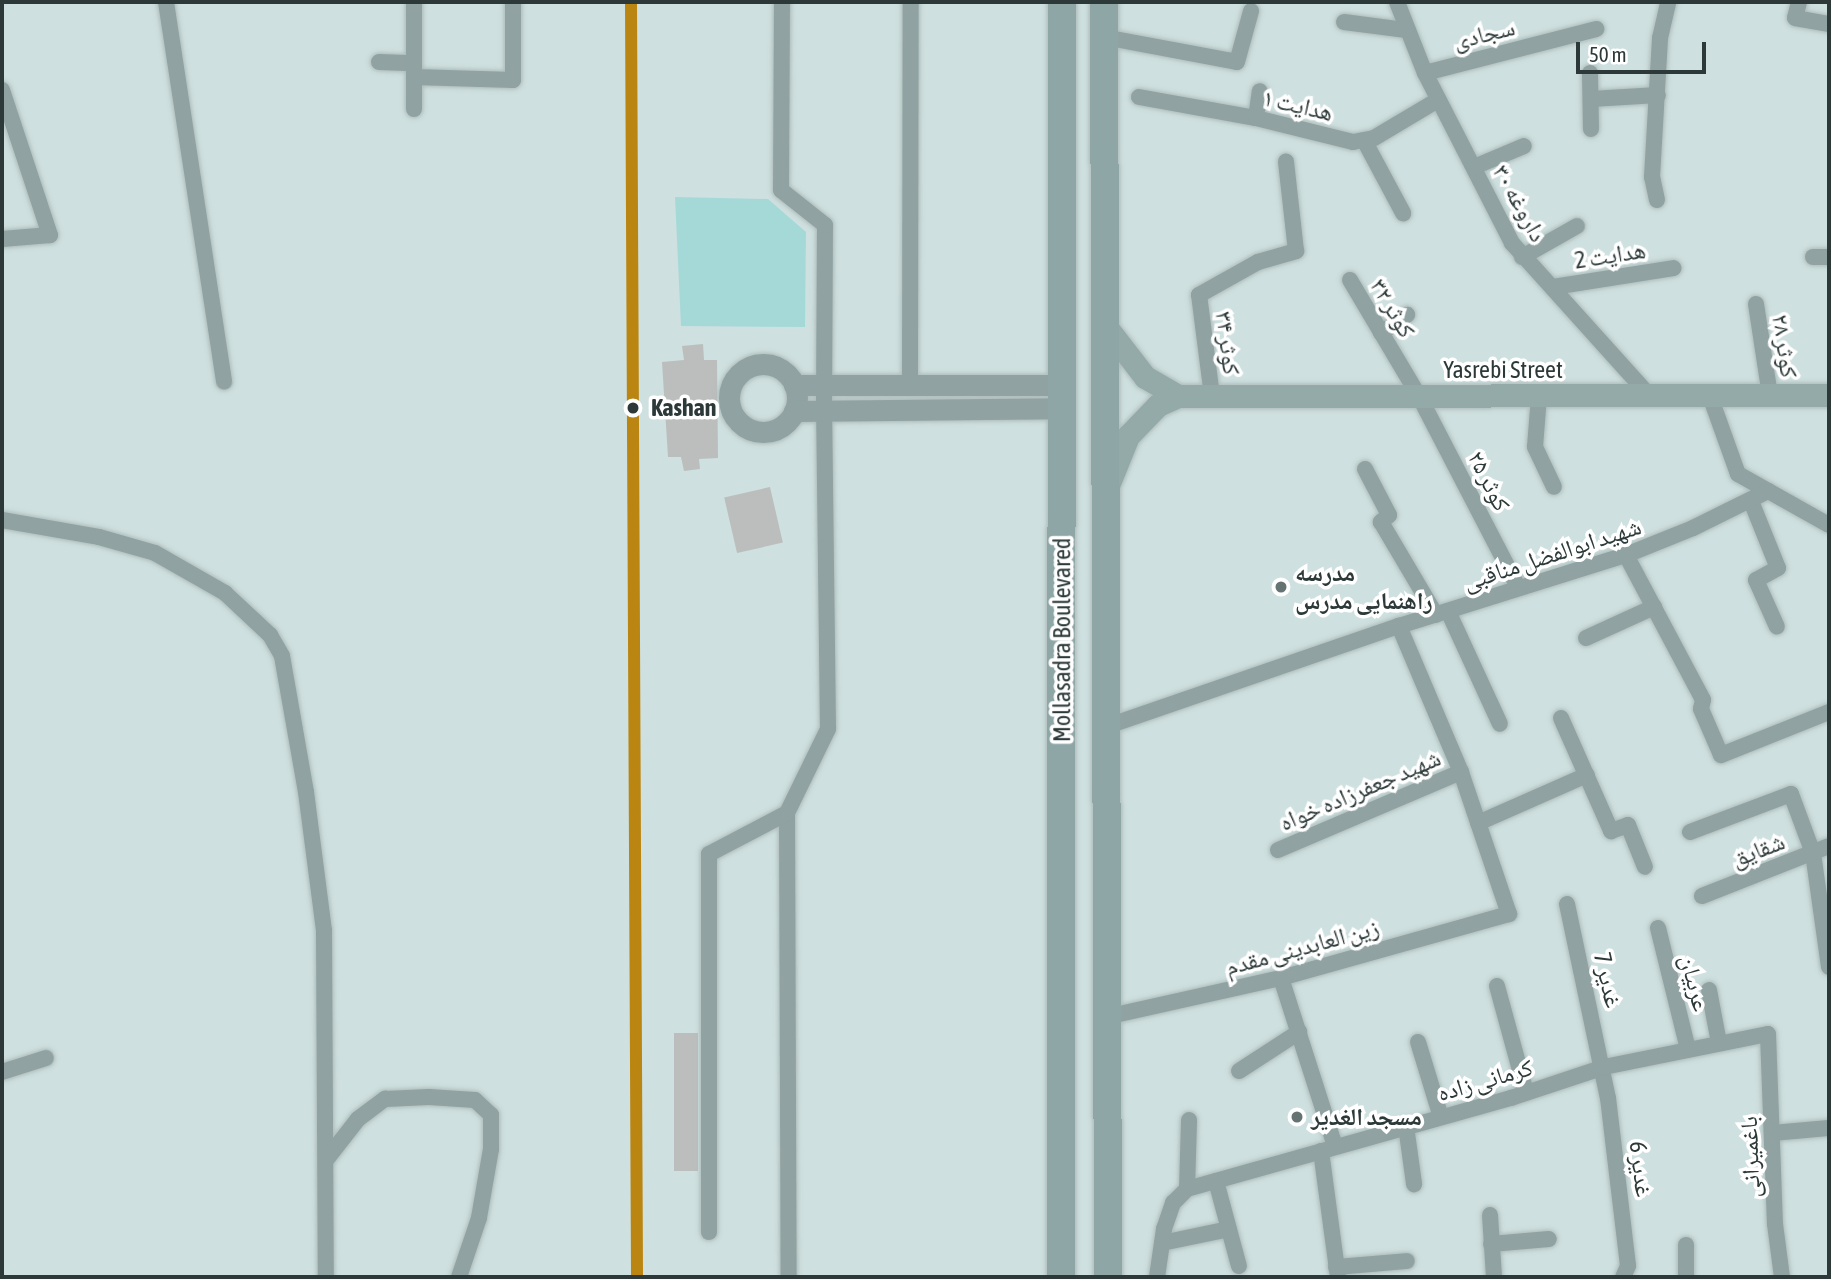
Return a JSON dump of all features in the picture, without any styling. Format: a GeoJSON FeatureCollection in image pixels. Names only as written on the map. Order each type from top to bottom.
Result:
{"type":"FeatureCollection","features":[{"type":"Feature","properties":{"kind":"highway","name":"Mollasadra Boulevared"},"geometry":{"type":"LineString","coordinates":[[1061,1277],[1064,953],[1062,2]]}},
{"type":"Feature","properties":{"kind":"highway","name":"Mollasadra Boulevared"},"geometry":{"type":"LineString","coordinates":[[1104,2],[1105,956],[1113,1271]]}},
{"type":"Feature","properties":{"kind":"highway"},"geometry":{"type":"LineString","coordinates":[[1064,953],[1072,962],[1084,966],[1096,964],[1105,956]]}},
{"type":"Feature","properties":{"kind":"highway"},"geometry":{"type":"LineString","coordinates":[[1061,1059],[1070,1050],[1083,1046],[1096,1048],[1106,1057]]}},
{"type":"Feature","properties":{"kind":"main road"},"geometry":{"type":"LineString","coordinates":[[1104,324],[1145,377],[1178,396]]}},
{"type":"Feature","properties":{"kind":"main road","name":"Yasrebi Street"},"geometry":{"type":"LineString","coordinates":[[1178,396],[1829,395]]}},
{"type":"Feature","properties":{"kind":"main road"},"geometry":{"type":"LineString","coordinates":[[1105,495],[1117,458],[1128,436],[1158,405],[1178,396]]}},
{"type":"Feature","properties":{"kind":"street"},"geometry":{"type":"LineString","coordinates":[[166,2],[224,382]]}},
{"type":"Feature","properties":{"kind":"street"},"geometry":{"type":"LineString","coordinates":[[414,2],[414,109]]}},
{"type":"Feature","properties":{"kind":"street"},"geometry":{"type":"LineString","coordinates":[[379,62],[414,70],[513,80],[513,2]]}},
{"type":"Feature","properties":{"kind":"street"},"geometry":{"type":"LineString","coordinates":[[782,2],[781,190],[825,225],[824,411],[828,729],[787,813],[789,1277]]}},
{"type":"Feature","properties":{"kind":"street"},"geometry":{"type":"LineString","coordinates":[[909,410],[911,2]]}},
{"type":"Feature","properties":{"kind":"street","name":"داروغه ۳۰"},"geometry":{"type":"LineString","coordinates":[[1397,2],[1406,30],[1438,100],[1499,221],[1522,257],[1553,287],[1650,396]]}},
{"type":"Feature","properties":{"kind":"street"},"geometry":{"type":"LineString","coordinates":[[1657,200],[1652,177],[1660,38],[1668,2]]}},
{"type":"Feature","properties":{"kind":"street"},"geometry":{"type":"LineString","coordinates":[[1799,2],[1796,18],[1829,24]]}},
{"type":"Feature","properties":{"kind":"street"},"geometry":{"type":"LineString","coordinates":[[1104,37],[1237,62],[1251,11]]}},
{"type":"Feature","properties":{"kind":"street"},"geometry":{"type":"LineString","coordinates":[[1343,22],[1406,30]]}},
{"type":"Feature","properties":{"kind":"street","name":"سجادی"},"geometry":{"type":"LineString","coordinates":[[1425,73],[1596,29]]}},
{"type":"Feature","properties":{"kind":"street"},"geometry":{"type":"LineString","coordinates":[[1590,73],[1591,129]]}},
{"type":"Feature","properties":{"kind":"street"},"geometry":{"type":"LineString","coordinates":[[2,90],[50,235],[2,239]]}},
{"type":"Feature","properties":{"kind":"street"},"geometry":{"type":"LineString","coordinates":[[1256,118],[1260,92]]}},
{"type":"Feature","properties":{"kind":"street"},"geometry":{"type":"LineString","coordinates":[[1591,99],[1658,95]]}},
{"type":"Feature","properties":{"kind":"street","name":"هدایت ۱"},"geometry":{"type":"LineString","coordinates":[[1139,97],[1256,118],[1353,142],[1365,142]]}},
{"type":"Feature","properties":{"kind":"street"},"geometry":{"type":"LineString","coordinates":[[1403,213],[1365,142],[1438,100]]}},
{"type":"Feature","properties":{"kind":"street"},"geometry":{"type":"LineString","coordinates":[[1474,167],[1524,146]]}},
{"type":"Feature","properties":{"kind":"street","name":"کوثر ۳۴"},"geometry":{"type":"LineString","coordinates":[[1212,396],[1199,295],[1258,262],[1296,251],[1286,162]]}},
{"type":"Feature","properties":{"kind":"street"},"geometry":{"type":"LineString","coordinates":[[1522,257],[1577,226]]}},
{"type":"Feature","properties":{"kind":"street","name":"هدایت 2"},"geometry":{"type":"LineString","coordinates":[[1553,287],[1674,268]]}},
{"type":"Feature","properties":{"kind":"street","name":"کوثر ۳۲"},"geometry":{"type":"LineString","coordinates":[[1350,280],[1419,396]]}},
{"type":"Feature","properties":{"kind":"street","name":"کوثر ۲۸"},"geometry":{"type":"LineString","coordinates":[[1756,304],[1770,395]]}},
{"type":"Feature","properties":{"kind":"street"},"geometry":{"type":"LineString","coordinates":[[1381,333],[1407,315]]}},
{"type":"Feature","properties":{"kind":"street"},"geometry":{"type":"LineString","coordinates":[[759,365],[780,369],[794,385],[797,396],[794,411],[782,426],[760,432],[739,422],[729,402],[733,382],[740,373],[759,365]]}},
{"type":"Feature","properties":{"kind":"street"},"geometry":{"type":"LineString","coordinates":[[794,385],[910,385],[1061,397]]}},
{"type":"Feature","properties":{"kind":"street","name":"کوثر ۲۵"},"geometry":{"type":"LineString","coordinates":[[1419,396],[1518,587]]}},
{"type":"Feature","properties":{"kind":"street"},"geometry":{"type":"LineString","coordinates":[[1539,396],[1535,447],[1555,487]]}},
{"type":"Feature","properties":{"kind":"street"},"geometry":{"type":"LineString","coordinates":[[1710,396],[1738,474],[1829,525]]}},
{"type":"Feature","properties":{"kind":"street"},"geometry":{"type":"LineString","coordinates":[[794,411],[909,410],[1061,397]]}},
{"type":"Feature","properties":{"kind":"street"},"geometry":{"type":"LineString","coordinates":[[1365,469],[1390,515],[1381,522],[1442,613],[1500,724]]}},
{"type":"Feature","properties":{"kind":"street","name":"شهید ابوالفضل مناقبی"},"geometry":{"type":"LineString","coordinates":[[1105,727],[1399,626],[1626,555],[1677,536],[1768,491]]}},
{"type":"Feature","properties":{"kind":"street"},"geometry":{"type":"LineString","coordinates":[[1751,500],[1778,568],[1756,580],[1777,626]]}},
{"type":"Feature","properties":{"kind":"street"},"geometry":{"type":"LineString","coordinates":[[2,520],[99,537],[164,558],[193,572],[250,613],[270,635],[282,656],[306,792],[324,931],[326,1277]]}},
{"type":"Feature","properties":{"kind":"street"},"geometry":{"type":"LineString","coordinates":[[1626,555],[1703,700],[1701,709],[1721,755],[1828,715]]}},
{"type":"Feature","properties":{"kind":"street"},"geometry":{"type":"LineString","coordinates":[[1586,638],[1654,607]]}},
{"type":"Feature","properties":{"kind":"street"},"geometry":{"type":"LineString","coordinates":[[1399,626],[1461,772],[1478,823],[1587,775]]}},
{"type":"Feature","properties":{"kind":"street"},"geometry":{"type":"LineString","coordinates":[[1562,718],[1611,831],[1628,825],[1645,867]]}},
{"type":"Feature","properties":{"kind":"street","name":"شهید جعفرزاده خواه"},"geometry":{"type":"LineString","coordinates":[[1278,850],[1461,772]]}},
{"type":"Feature","properties":{"kind":"street"},"geometry":{"type":"LineString","coordinates":[[1689,832],[1791,794],[1813,853],[1829,967]]}},
{"type":"Feature","properties":{"kind":"street"},"geometry":{"type":"LineString","coordinates":[[709,1232],[709,854],[787,813]]}},
{"type":"Feature","properties":{"kind":"street","name":"زین العابدینی مقدم"},"geometry":{"type":"LineString","coordinates":[[1106,1017],[1281,978],[1509,914],[1478,823]]}},
{"type":"Feature","properties":{"kind":"street","name":"شقایق"},"geometry":{"type":"LineString","coordinates":[[1702,895],[1829,846]]}},
{"type":"Feature","properties":{"kind":"street","name":"غدیر 7"},"geometry":{"type":"LineString","coordinates":[[1567,904],[1604,1067]]}},
{"type":"Feature","properties":{"kind":"street","name":"عربیان"},"geometry":{"type":"LineString","coordinates":[[1658,928],[1688,1049]]}},
{"type":"Feature","properties":{"kind":"street"},"geometry":{"type":"LineString","coordinates":[[1281,978],[1299,1032],[1328,1148],[1337,1272],[1407,1261]]}},
{"type":"Feature","properties":{"kind":"street"},"geometry":{"type":"LineString","coordinates":[[1497,986],[1526,1093]]}},
{"type":"Feature","properties":{"kind":"street"},"geometry":{"type":"LineString","coordinates":[[1709,990],[1719,1043]]}},
{"type":"Feature","properties":{"kind":"street"},"geometry":{"type":"LineString","coordinates":[[1239,1071],[1299,1032]]}},
{"type":"Feature","properties":{"kind":"street","name":"کرمانی زاده"},"geometry":{"type":"LineString","coordinates":[[1187,1189],[1526,1093],[1604,1067],[1768,1034]]}},
{"type":"Feature","properties":{"kind":"street","name":"باغمیرانی"},"geometry":{"type":"LineString","coordinates":[[1768,1034],[1775,1224],[1782,1277]]}},
{"type":"Feature","properties":{"kind":"street"},"geometry":{"type":"LineString","coordinates":[[1418,1042],[1441,1117]]}},
{"type":"Feature","properties":{"kind":"street"},"geometry":{"type":"LineString","coordinates":[[2,1072],[46,1058]]}},
{"type":"Feature","properties":{"kind":"street","name":"غدیر 6"},"geometry":{"type":"LineString","coordinates":[[1604,1067],[1624,1217],[1628,1266],[1623,1277]]}},
{"type":"Feature","properties":{"kind":"street"},"geometry":{"type":"LineString","coordinates":[[326,1160],[358,1119],[385,1099],[429,1097],[475,1100],[491,1115],[491,1149],[479,1219],[459,1277]]}},
{"type":"Feature","properties":{"kind":"street"},"geometry":{"type":"LineString","coordinates":[[1157,1277],[1161,1243],[1173,1203],[1187,1189],[1189,1120]]}},
{"type":"Feature","properties":{"kind":"street"},"geometry":{"type":"LineString","coordinates":[[1406,1126],[1414,1184]]}},
{"type":"Feature","properties":{"kind":"street"},"geometry":{"type":"LineString","coordinates":[[1772,1132],[1829,1128]]}},
{"type":"Feature","properties":{"kind":"street"},"geometry":{"type":"LineString","coordinates":[[1216,1181],[1240,1266]]}},
{"type":"Feature","properties":{"kind":"street"},"geometry":{"type":"LineString","coordinates":[[1490,1215],[1494,1277]]}},
{"type":"Feature","properties":{"kind":"street"},"geometry":{"type":"LineString","coordinates":[[1161,1243],[1229,1229]]}},
{"type":"Feature","properties":{"kind":"street"},"geometry":{"type":"LineString","coordinates":[[1491,1244],[1549,1239]]}},
{"type":"Feature","properties":{"kind":"street"},"geometry":{"type":"LineString","coordinates":[[1686,1245],[1686,1277]]}},
{"type":"Feature","properties":{"kind":"shaded area"},"geometry":{"type":"Polygon","coordinates":[[[675,197],[768,199],[806,232],[805,327],[681,326],[675,197]]]}},
{"type":"Feature","properties":{"kind":"building"},"geometry":{"type":"Polygon","coordinates":[[[703,344],[704,360],[717,360],[718,458],[699,459],[700,469],[684,471],[681,457],[668,457],[662,362],[684,360],[682,346],[703,344]]]}},
{"type":"Feature","properties":{"kind":"building"},"geometry":{"type":"Polygon","coordinates":[[[770,487],[783,543],[737,553],[724,498],[770,487]]]}},
{"type":"Feature","properties":{"kind":"building"},"geometry":{"type":"Polygon","coordinates":[[[674,1033],[698,1033],[698,1171],[674,1171],[674,1033]]]}},
{"type":"Feature","properties":{"kind":"transit line"},"geometry":{"type":"LineString","coordinates":[[631,2],[637,1277]]}},
{"type":"Feature","properties":{"kind":"place","name":"Kashan"},"geometry":{"type":"Point","coordinates":[633,408]}},
{"type":"Feature","properties":{"kind":"place","name":"مدرسه راهنمایی مدرس"},"geometry":{"type":"Point","coordinates":[1281,587]}},
{"type":"Feature","properties":{"kind":"place","name":"مسجد الغدیر"},"geometry":{"type":"Point","coordinates":[1297,1117]}}]}
